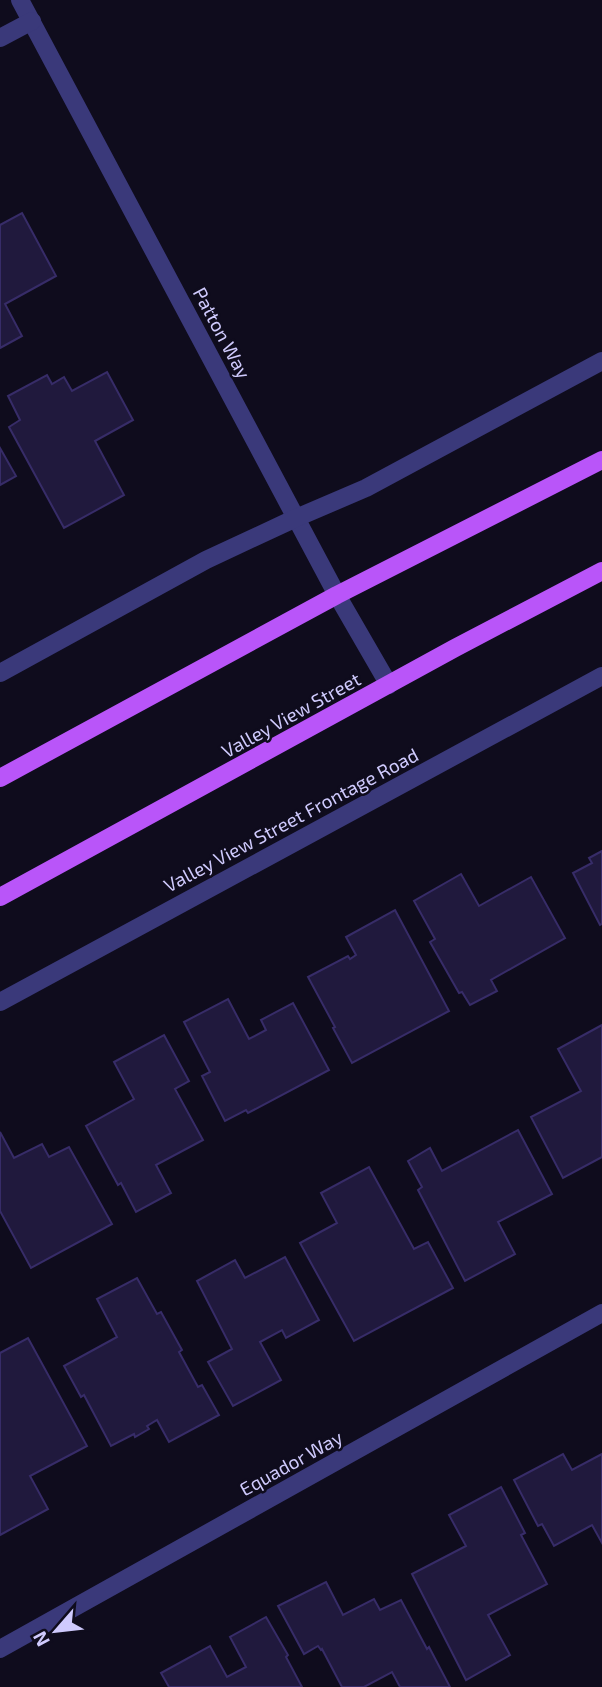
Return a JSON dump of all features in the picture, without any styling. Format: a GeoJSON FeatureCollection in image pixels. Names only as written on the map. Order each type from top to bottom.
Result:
{"type":"FeatureCollection","features":[{"type":"Feature","properties":{"kind":"main road"},"geometry":{"type":"LineString","coordinates":[[0,778],[337,595],[602,460]]}},
{"type":"Feature","properties":{"kind":"main road","name":"Valley View Street"},"geometry":{"type":"LineString","coordinates":[[0,897],[455,648],[602,571]]}},
{"type":"Feature","properties":{"kind":"street","name":"Patton Way"},"geometry":{"type":"LineString","coordinates":[[20,0],[337,595],[389,685]]}},
{"type":"Feature","properties":{"kind":"street"},"geometry":{"type":"LineString","coordinates":[[0,38],[32,21]]}},
{"type":"Feature","properties":{"kind":"street"},"geometry":{"type":"LineString","coordinates":[[0,673],[206,560],[296,517],[366,488],[602,361]]}},
{"type":"Feature","properties":{"kind":"street","name":"Valley View Street Frontage Road"},"geometry":{"type":"LineString","coordinates":[[0,1002],[602,676]]}},
{"type":"Feature","properties":{"kind":"street","name":"Equador Way"},"geometry":{"type":"LineString","coordinates":[[0,1649],[602,1313]]}},
{"type":"Feature","properties":{"kind":"building"},"geometry":{"type":"Polygon","coordinates":[[[22,213],[56,276],[5,304],[22,336],[0,348],[0,225],[22,213]]]}},
{"type":"Feature","properties":{"kind":"building"},"geometry":{"type":"Polygon","coordinates":[[[107,372],[133,420],[95,441],[124,495],[64,528],[9,427],[20,420],[8,396],[47,375],[52,384],[64,377],[72,391],[107,372]]]}},
{"type":"Feature","properties":{"kind":"building"},"geometry":{"type":"Polygon","coordinates":[[[0,448],[16,476],[0,485],[0,448]]]}},
{"type":"Feature","properties":{"kind":"building"},"geometry":{"type":"Polygon","coordinates":[[[602,851],[600,925],[573,873],[592,863],[589,858],[602,851]]]}},
{"type":"Feature","properties":{"kind":"building"},"geometry":{"type":"Polygon","coordinates":[[[461,874],[479,906],[531,877],[565,938],[491,980],[497,991],[470,1005],[462,992],[459,993],[430,942],[435,939],[414,901],[461,874]]]}},
{"type":"Feature","properties":{"kind":"building"},"geometry":{"type":"Polygon","coordinates":[[[395,910],[449,1011],[352,1063],[308,977],[348,956],[350,959],[356,955],[346,937],[395,910]]]}},
{"type":"Feature","properties":{"kind":"building"},"geometry":{"type":"Polygon","coordinates":[[[228,999],[249,1039],[266,1030],[261,1020],[293,1003],[329,1070],[248,1113],[246,1110],[225,1121],[202,1076],[210,1072],[184,1022],[228,999]]]}},
{"type":"Feature","properties":{"kind":"building"},"geometry":{"type":"Polygon","coordinates":[[[602,1025],[602,1157],[563,1178],[531,1117],[581,1091],[558,1049],[602,1025]]]}},
{"type":"Feature","properties":{"kind":"building"},"geometry":{"type":"Polygon","coordinates":[[[164,1035],[189,1081],[175,1089],[203,1140],[156,1165],[171,1193],[136,1212],[86,1126],[134,1099],[114,1062],[164,1035]]]}},
{"type":"Feature","properties":{"kind":"building"},"geometry":{"type":"Polygon","coordinates":[[[518,1130],[552,1194],[498,1222],[515,1254],[465,1281],[418,1190],[422,1187],[408,1161],[430,1148],[442,1171],[518,1130]]]}},
{"type":"Feature","properties":{"kind":"building"},"geometry":{"type":"Polygon","coordinates":[[[0,1132],[14,1158],[42,1144],[49,1157],[69,1147],[112,1224],[31,1268],[0,1211],[0,1132]]]}},
{"type":"Feature","properties":{"kind":"building"},"geometry":{"type":"Polygon","coordinates":[[[369,1167],[414,1249],[428,1242],[453,1288],[354,1341],[300,1243],[337,1223],[321,1193],[369,1167]]]}},
{"type":"Feature","properties":{"kind":"building"},"geometry":{"type":"Polygon","coordinates":[[[285,1257],[319,1320],[286,1338],[282,1330],[260,1342],[281,1380],[233,1406],[208,1362],[232,1349],[197,1281],[235,1260],[245,1278],[285,1257]]]}},
{"type":"Feature","properties":{"kind":"building"},"geometry":{"type":"Polygon","coordinates":[[[137,1278],[157,1314],[161,1312],[198,1387],[202,1385],[219,1415],[169,1442],[157,1420],[147,1426],[149,1429],[135,1437],[134,1434],[111,1446],[84,1395],[81,1397],[64,1366],[117,1337],[97,1299],[137,1278]]]}},
{"type":"Feature","properties":{"kind":"building"},"geometry":{"type":"Polygon","coordinates":[[[28,1338],[87,1446],[30,1476],[48,1509],[0,1535],[0,1353],[28,1338]]]}},
{"type":"Feature","properties":{"kind":"building"},"geometry":{"type":"Polygon","coordinates":[[[563,1454],[572,1470],[602,1454],[602,1543],[592,1525],[554,1546],[542,1524],[538,1526],[514,1480],[563,1454]]]}},
{"type":"Feature","properties":{"kind":"building"},"geometry":{"type":"Polygon","coordinates":[[[501,1487],[525,1533],[521,1535],[547,1584],[488,1615],[510,1655],[466,1680],[412,1574],[466,1546],[449,1515],[501,1487]]]}},
{"type":"Feature","properties":{"kind":"building"},"geometry":{"type":"Polygon","coordinates":[[[326,1582],[343,1615],[374,1599],[380,1610],[401,1600],[450,1687],[400,1687],[392,1672],[364,1687],[342,1687],[322,1649],[318,1646],[304,1654],[278,1606],[326,1582]]]}},
{"type":"Feature","properties":{"kind":"building"},"geometry":{"type":"Polygon","coordinates":[[[266,1617],[288,1655],[286,1657],[302,1687],[169,1687],[161,1673],[210,1646],[227,1677],[246,1667],[230,1637],[266,1617]]]}}]}
